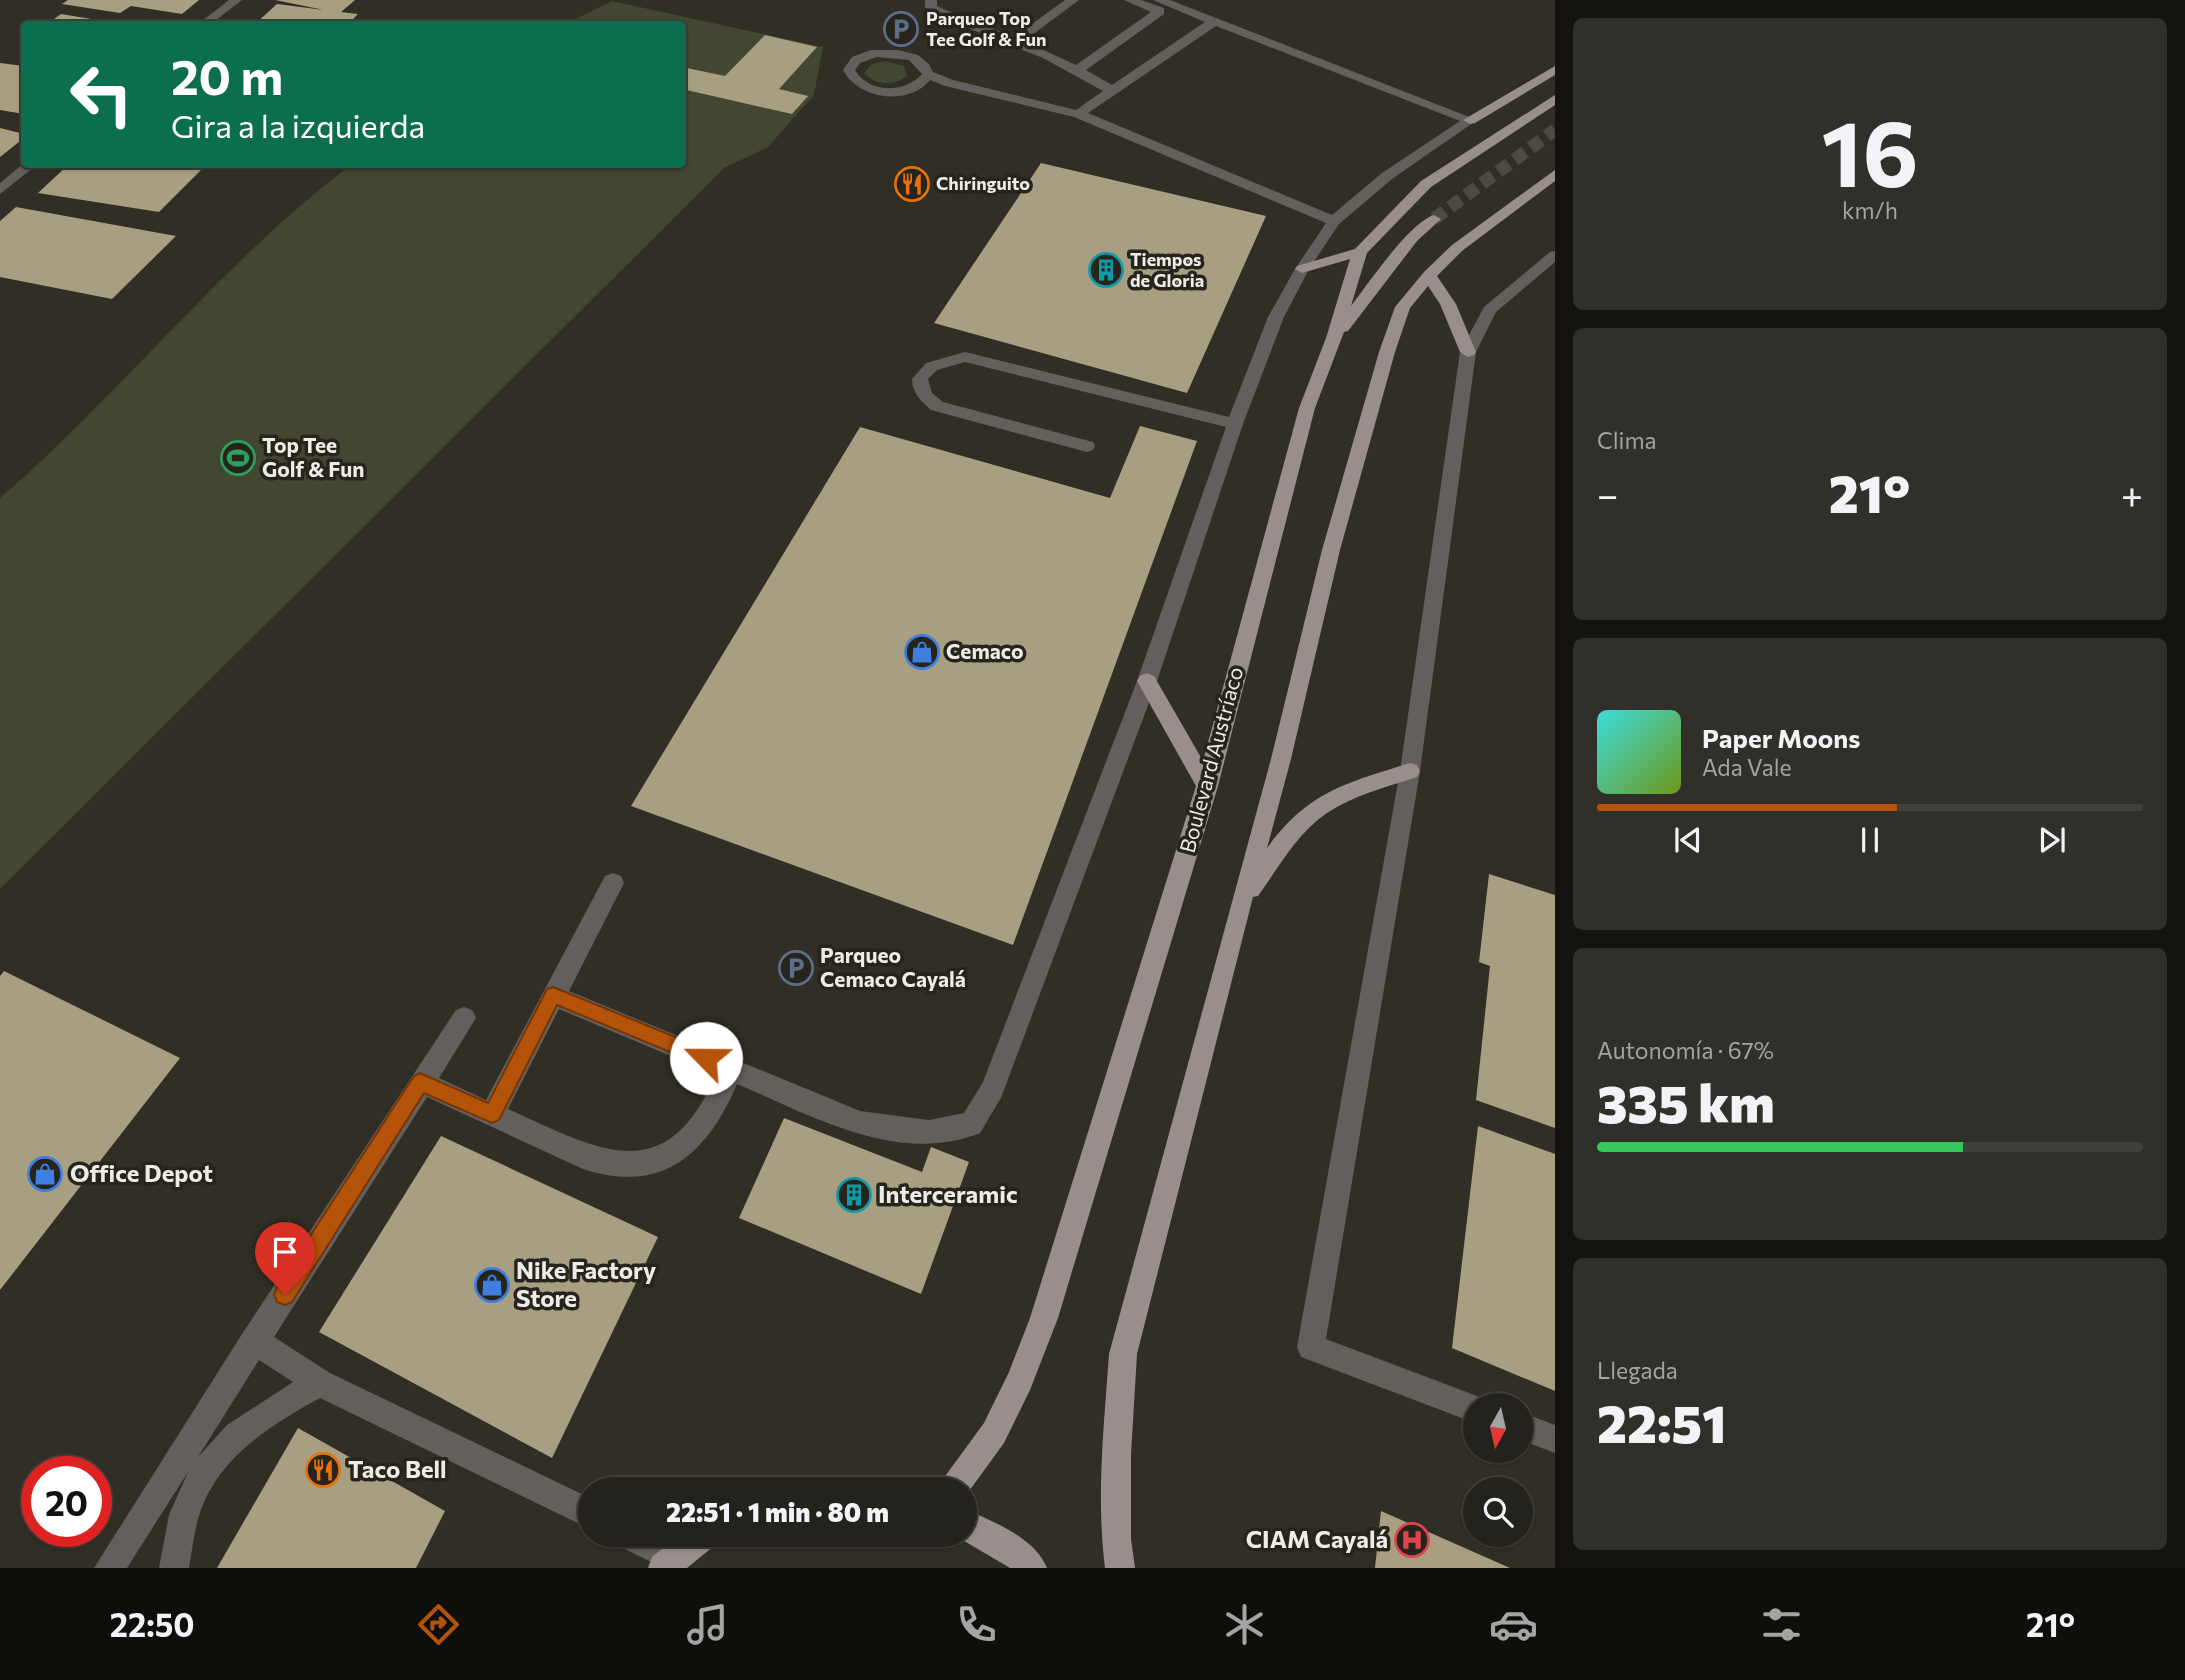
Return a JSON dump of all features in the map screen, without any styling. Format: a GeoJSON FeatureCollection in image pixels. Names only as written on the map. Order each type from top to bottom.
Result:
{"type":"FeatureCollection","features":[{"type":"Feature","properties":{"kind":"main road"},"geometry":{"type":"LineString","coordinates":[[1470,120],[1555,70]]}},
{"type":"Feature","properties":{"kind":"main road","name":"Boulevard Austríaco"},"geometry":{"type":"LineString","coordinates":[[962,1477],[994,1433],[1020,1380],[1044,1318],[1207,786],[1307,408],[1334,338],[1360,252],[1426,184],[1555,99]]}},
{"type":"Feature","properties":{"kind":"main road"},"geometry":{"type":"LineString","coordinates":[[1120,1568],[1116,1539],[1117,1454],[1123,1354],[1241,902],[1282,759],[1331,550],[1387,352],[1403,307],[1429,275],[1457,248],[1555,174]]}},
{"type":"Feature","properties":{"kind":"main road"},"geometry":{"type":"LineString","coordinates":[[1334,338],[1403,249],[1434,219]]}},
{"type":"Feature","properties":{"kind":"main road"},"geometry":{"type":"LineString","coordinates":[[1302,268],[1360,252]]}},
{"type":"Feature","properties":{"kind":"main road"},"geometry":{"type":"LineString","coordinates":[[1429,275],[1448,304],[1468,352]]}},
{"type":"Feature","properties":{"kind":"main road"},"geometry":{"type":"LineString","coordinates":[[1147,681],[1207,786]]}},
{"type":"Feature","properties":{"kind":"main road"},"geometry":{"type":"LineString","coordinates":[[1241,902],[1294,830],[1320,806],[1336,797],[1410,771]]}},
{"type":"Feature","properties":{"kind":"main road"},"geometry":{"type":"LineString","coordinates":[[977,1531],[1014,1551],[1032,1568]]}},
{"type":"Feature","properties":{"kind":"main road"},"geometry":{"type":"LineString","coordinates":[[668,1563],[688,1547]]}},
{"type":"Feature","properties":{"kind":"street"},"geometry":{"type":"LineString","coordinates":[[208,21],[236,0]]}},
{"type":"Feature","properties":{"kind":"street"},"geometry":{"type":"LineString","coordinates":[[931,0],[931,7],[937,11],[1017,41],[1079,69],[1112,91]]}},
{"type":"Feature","properties":{"kind":"street"},"geometry":{"type":"LineString","coordinates":[[1017,41],[1073,0]]}},
{"type":"Feature","properties":{"kind":"street"},"geometry":{"type":"LineString","coordinates":[[1079,69],[1160,12],[1130,0]]}},
{"type":"Feature","properties":{"kind":"street"},"geometry":{"type":"LineString","coordinates":[[1159,0],[1470,120]]}},
{"type":"Feature","properties":{"kind":"street"},"geometry":{"type":"LineString","coordinates":[[1078,114],[1215,21]]}},
{"type":"Feature","properties":{"kind":"street"},"geometry":{"type":"LineString","coordinates":[[928,74],[920,84],[887,91],[864,86],[850,76],[849,71],[856,60],[886,53],[918,60],[928,74],[949,83],[1078,114],[1334,221]]}},
{"type":"Feature","properties":{"kind":"street"},"geometry":{"type":"LineString","coordinates":[[553,995],[860,1123],[929,1132],[971,1124],[992,1090],[1010,1044],[1147,681],[1235,424],[1276,317],[1302,268],[1334,221],[1387,176],[1470,120]]}},
{"type":"Feature","properties":{"kind":"street"},"geometry":{"type":"LineString","coordinates":[[0,190],[27,168]]}},
{"type":"Feature","properties":{"kind":"street"},"geometry":{"type":"LineString","coordinates":[[1463,1404],[1311,1347],[1410,771],[1468,352],[1489,310],[1555,254]]}},
{"type":"Feature","properties":{"kind":"street"},"geometry":{"type":"LineString","coordinates":[[1087,446],[937,407],[922,391],[920,382],[923,374],[939,361],[965,357],[1235,424]]}},
{"type":"Feature","properties":{"kind":"street"},"geometry":{"type":"LineString","coordinates":[[492,1114],[613,883]]}},
{"type":"Feature","properties":{"kind":"street"},"geometry":{"type":"LineString","coordinates":[[109,1568],[420,1082],[464,1018]]}},
{"type":"Feature","properties":{"kind":"street"},"geometry":{"type":"LineString","coordinates":[[420,1082],[602,1163],[629,1166],[667,1155],[689,1140],[706,1122],[732,1069]]}},
{"type":"Feature","properties":{"kind":"street"},"geometry":{"type":"LineString","coordinates":[[254,1341],[320,1383],[578,1508]]}},
{"type":"Feature","properties":{"kind":"street"},"geometry":{"type":"LineString","coordinates":[[174,1568],[185,1513],[209,1462],[240,1432],[275,1407],[320,1383]]}},
{"type":"Feature","properties":{"kind":"street"},"geometry":{"type":"LineString","coordinates":[[1533,1431],[1555,1439]]}},
{"type":"Feature","properties":{"kind":"street"},"geometry":{"type":"LineString","coordinates":[[646,1547],[668,1563]]}},
{"type":"Feature","properties":{"kind":"green space","name":"Top Tee Golf & Fun"},"geometry":{"type":"Polygon","coordinates":[[[612,1],[823,47],[814,95],[768,147],[724,168],[0,889],[0,498],[45,458],[259,243],[347,168],[686,168],[686,21],[572,21],[612,1]]]}},
{"type":"Feature","properties":{"kind":"green space"},"geometry":{"type":"Polygon","coordinates":[[[885,61],[904,66],[907,76],[896,82],[885,83],[864,73],[872,64],[885,61]]]}},
{"type":"Feature","properties":{"kind":"building"},"geometry":{"type":"Polygon","coordinates":[[[68,0],[199,0],[182,14],[131,6],[120,13],[62,4],[68,0]]]}},
{"type":"Feature","properties":{"kind":"building"},"geometry":{"type":"Polygon","coordinates":[[[275,0],[355,0],[341,12],[358,14],[351,21],[258,21],[277,4],[324,10],[275,0]]]}},
{"type":"Feature","properties":{"kind":"building"},"geometry":{"type":"Polygon","coordinates":[[[61,14],[104,21],[51,21],[61,14]]]}},
{"type":"Feature","properties":{"kind":"building"},"geometry":{"type":"Polygon","coordinates":[[[765,35],[817,47],[779,89],[808,96],[792,114],[686,90],[686,68],[725,76],[765,35]]]}},
{"type":"Feature","properties":{"kind":"building"},"geometry":{"type":"Polygon","coordinates":[[[0,63],[21,66],[21,114],[0,110],[0,63]]]}},
{"type":"Feature","properties":{"kind":"building"},"geometry":{"type":"Polygon","coordinates":[[[0,128],[21,133],[21,140],[0,157],[0,128]]]}},
{"type":"Feature","properties":{"kind":"building","name":"Tiempos de Gloria"},"geometry":{"type":"Polygon","coordinates":[[[1041,163],[1266,216],[1187,393],[934,323],[1041,163]]]}},
{"type":"Feature","properties":{"kind":"building"},"geometry":{"type":"Polygon","coordinates":[[[65,168],[203,168],[159,212],[38,193],[65,168]]]}},
{"type":"Feature","properties":{"kind":"building"},"geometry":{"type":"Polygon","coordinates":[[[16,207],[176,236],[112,299],[0,277],[0,221],[16,207]]]}},
{"type":"Feature","properties":{"kind":"building","name":"Cemaco"},"geometry":{"type":"Polygon","coordinates":[[[1140,426],[1197,441],[1013,945],[631,806],[860,427],[1110,498],[1140,426]]]}},
{"type":"Feature","properties":{"kind":"building"},"geometry":{"type":"Polygon","coordinates":[[[1489,874],[1555,895],[1555,1128],[1476,1100],[1490,966],[1479,962],[1489,874]]]}},
{"type":"Feature","properties":{"kind":"building","name":"Office Depot"},"geometry":{"type":"Polygon","coordinates":[[[4,971],[180,1058],[0,1290],[0,976],[4,971]]]}},
{"type":"Feature","properties":{"kind":"building","name":"Interceramic"},"geometry":{"type":"Polygon","coordinates":[[[784,1118],[922,1172],[931,1147],[969,1162],[921,1294],[739,1218],[784,1118]]]}},
{"type":"Feature","properties":{"kind":"building"},"geometry":{"type":"Polygon","coordinates":[[[1478,1126],[1555,1154],[1555,1391],[1452,1348],[1478,1126]]]}},
{"type":"Feature","properties":{"kind":"building","name":"Nike Factory Store"},"geometry":{"type":"Polygon","coordinates":[[[441,1136],[658,1237],[552,1458],[319,1332],[441,1136]]]}},
{"type":"Feature","properties":{"kind":"building","name":"Taco Bell"},"geometry":{"type":"Polygon","coordinates":[[[298,1428],[445,1511],[416,1568],[217,1568],[298,1428]]]}},
{"type":"Feature","properties":{"kind":"building","name":"CIAM Cayalá"},"geometry":{"type":"Polygon","coordinates":[[[1381,1511],[1510,1568],[1375,1568],[1381,1511]]]}},
{"type":"Feature","properties":{"kind":"tunnel"},"geometry":{"type":"LineString","coordinates":[[1434,219],[1555,130]]}},
{"type":"Feature","properties":{"kind":"place","name":"Parqueo Top Tee Golf & Fun"},"geometry":{"type":"Point","coordinates":[901,29]}},
{"type":"Feature","properties":{"kind":"place","name":"Chiringuito"},"geometry":{"type":"Point","coordinates":[912,184]}},
{"type":"Feature","properties":{"kind":"place","name":"Tiempos de Gloria"},"geometry":{"type":"Point","coordinates":[1106,270]}},
{"type":"Feature","properties":{"kind":"place","name":"Top Tee Golf & Fun"},"geometry":{"type":"Point","coordinates":[238,458]}},
{"type":"Feature","properties":{"kind":"place","name":"Cemaco"},"geometry":{"type":"Point","coordinates":[922,652]}},
{"type":"Feature","properties":{"kind":"place","name":"Parqueo Cemaco Cayalá"},"geometry":{"type":"Point","coordinates":[796,968]}},
{"type":"Feature","properties":{"kind":"place","name":"Office Depot"},"geometry":{"type":"Point","coordinates":[45,1174]}},
{"type":"Feature","properties":{"kind":"place","name":"Interceramic"},"geometry":{"type":"Point","coordinates":[854,1195]}},
{"type":"Feature","properties":{"kind":"place","name":"Nike Factory Store"},"geometry":{"type":"Point","coordinates":[492,1285]}},
{"type":"Feature","properties":{"kind":"place","name":"Taco Bell"},"geometry":{"type":"Point","coordinates":[323,1470]}},
{"type":"Feature","properties":{"kind":"place","name":"CIAM Cayalá"},"geometry":{"type":"Point","coordinates":[1412,1540]}},
{"type":"Feature","properties":{"kind":"route"},"geometry":{"type":"LineString","coordinates":[[285,1294],[420,1082],[492,1114],[553,995],[706,1058]]}}]}
